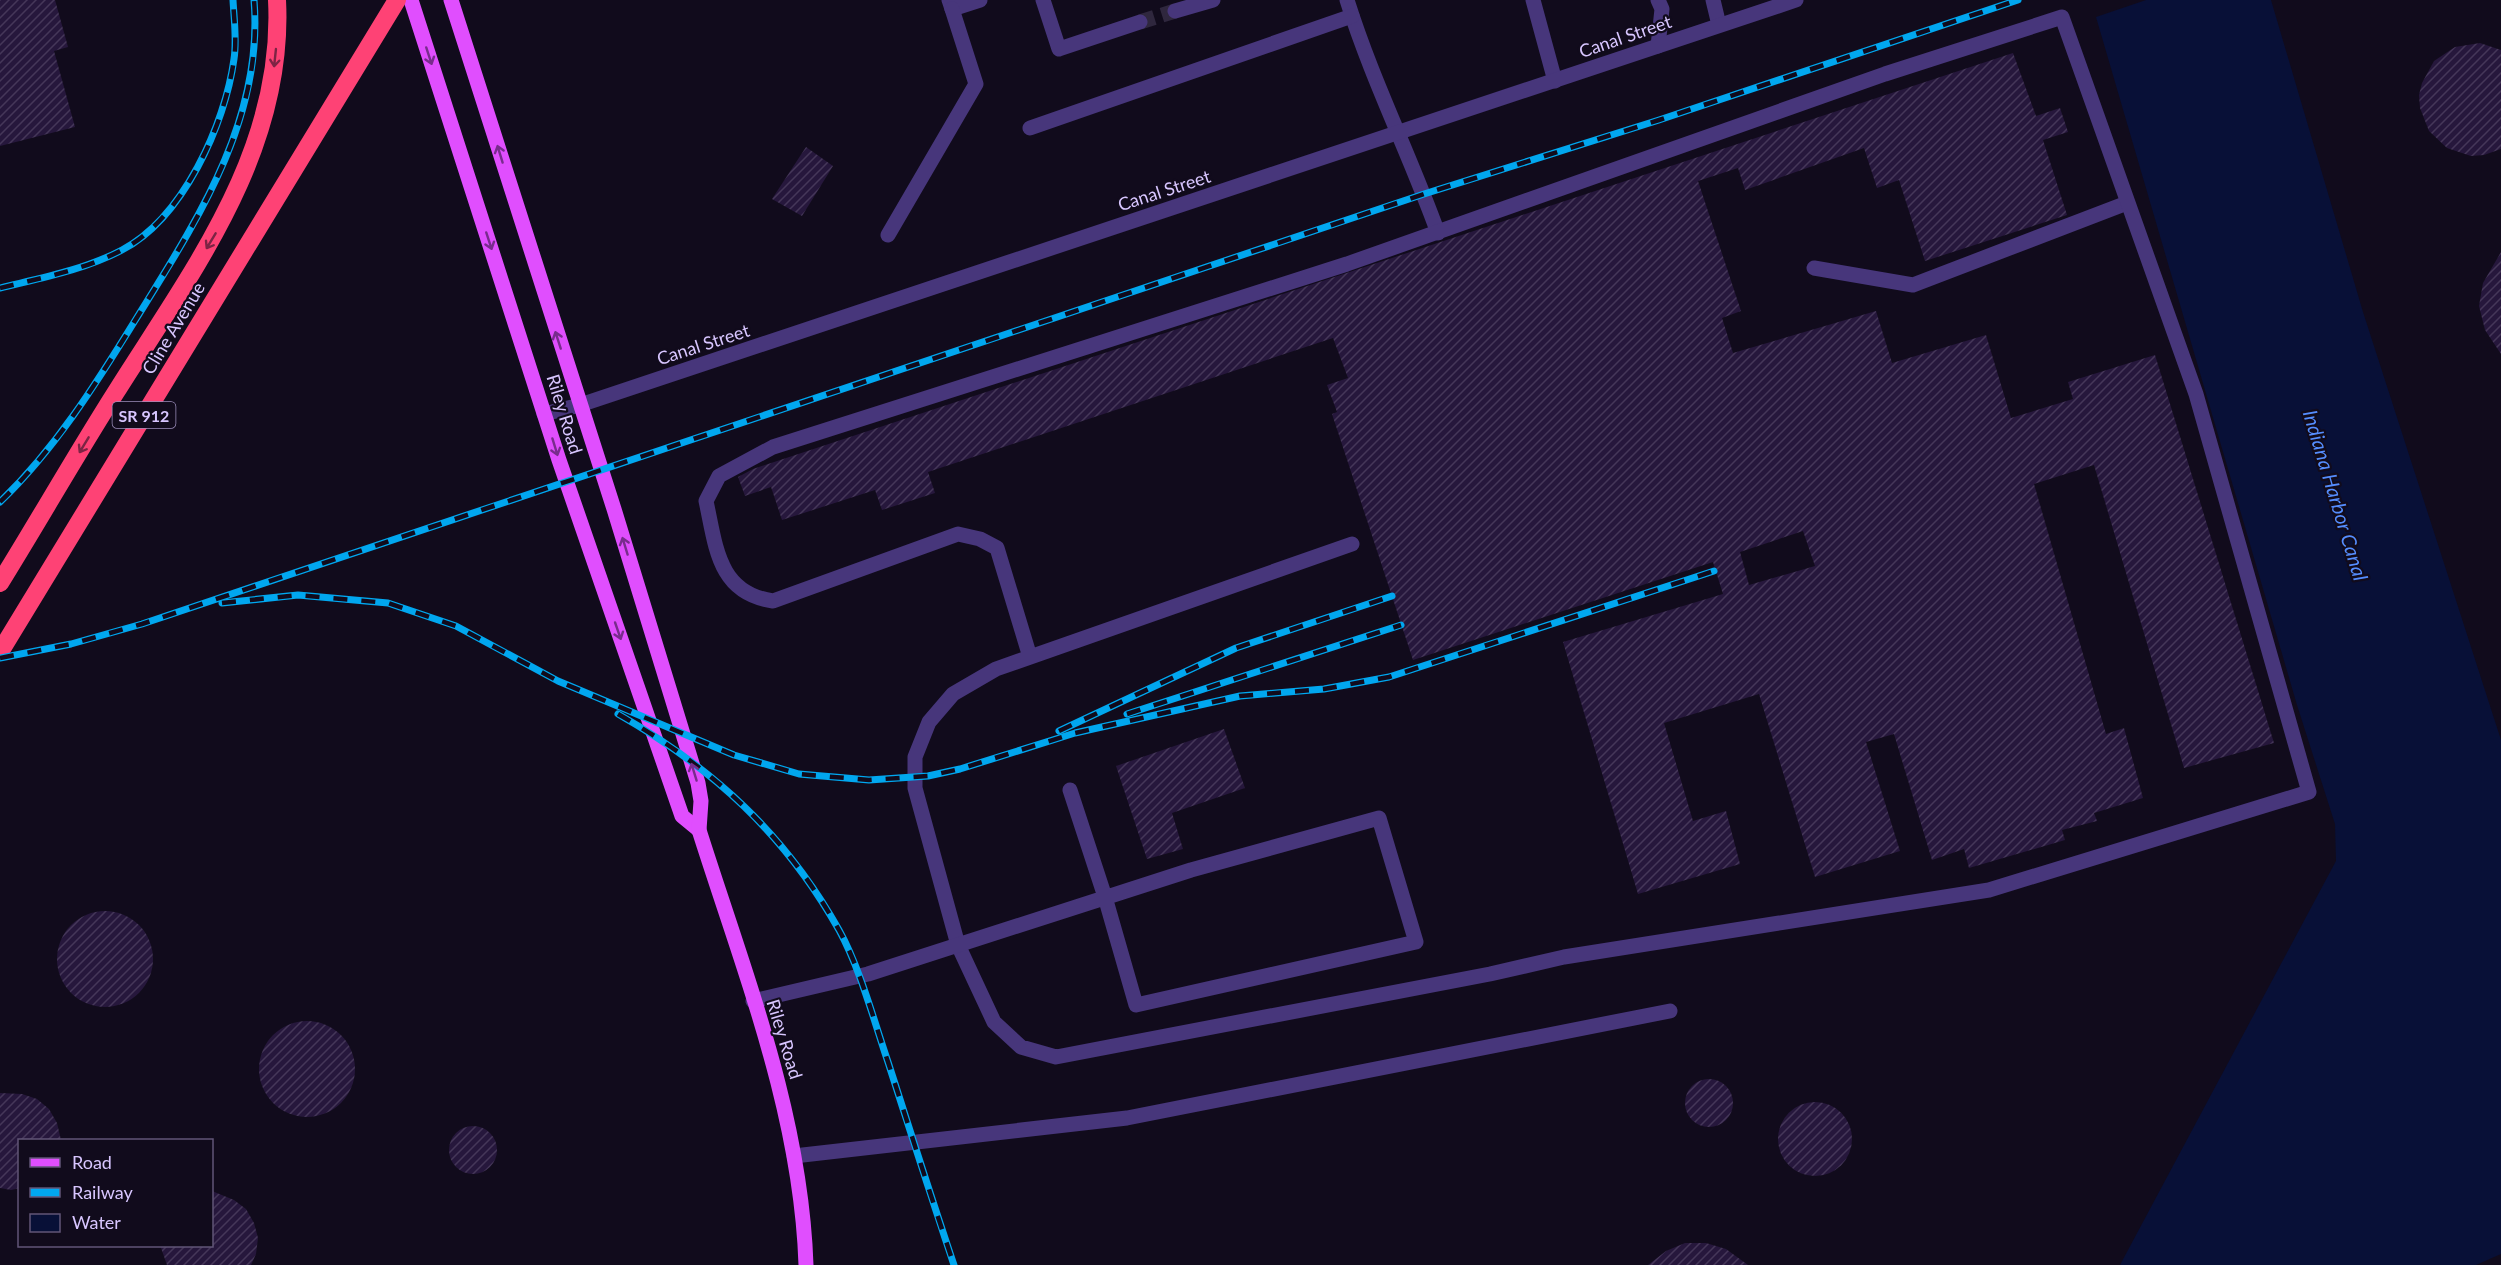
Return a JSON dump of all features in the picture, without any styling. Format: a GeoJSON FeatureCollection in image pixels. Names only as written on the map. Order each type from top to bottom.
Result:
{"type":"FeatureCollection","features":[{"type":"Feature","properties":{"kind":"highway"},"geometry":{"type":"LineString","coordinates":[[0,583],[114,394],[199,262],[240,188],[253,153],[270,93],[275,57],[278,0]]}},
{"type":"Feature","properties":{"kind":"highway","name":"Cline Avenue"},"geometry":{"type":"LineString","coordinates":[[0,652],[397,0]]}},
{"type":"Feature","properties":{"kind":"main road","name":"Riley Road"},"geometry":{"type":"LineString","coordinates":[[411,0],[544,414],[682,816],[699,830]]}},
{"type":"Feature","properties":{"kind":"main road","name":"Riley Road"},"geometry":{"type":"LineString","coordinates":[[451,0],[698,783],[701,801],[699,830],[780,1086],[794,1155],[804,1229],[806,1265]]}},
{"type":"Feature","properties":{"kind":"street"},"geometry":{"type":"LineString","coordinates":[[888,235],[976,84],[950,5],[980,0]]}},
{"type":"Feature","properties":{"kind":"street"},"geometry":{"type":"LineString","coordinates":[[1043,0],[1059,49],[1140,22]]}},
{"type":"Feature","properties":{"kind":"street"},"geometry":{"type":"LineString","coordinates":[[1175,11],[1213,0]]}},
{"type":"Feature","properties":{"kind":"street"},"geometry":{"type":"LineString","coordinates":[[1347,0],[1396,134],[1424,194],[1438,233]]}},
{"type":"Feature","properties":{"kind":"street"},"geometry":{"type":"LineString","coordinates":[[1533,0],[1555,81]]}},
{"type":"Feature","properties":{"kind":"street"},"geometry":{"type":"LineString","coordinates":[[1658,0],[1662,9],[1658,46]]}},
{"type":"Feature","properties":{"kind":"street"},"geometry":{"type":"LineString","coordinates":[[1713,0],[1719,25]]}},
{"type":"Feature","properties":{"kind":"street","name":"Canal Street"},"geometry":{"type":"LineString","coordinates":[[544,414],[580,405],[1796,0]]}},
{"type":"Feature","properties":{"kind":"street"},"geometry":{"type":"LineString","coordinates":[[1030,128],[1352,16]]}},
{"type":"Feature","properties":{"kind":"street"},"geometry":{"type":"LineString","coordinates":[[1030,657],[997,548],[958,534],[773,601],[752,598],[732,583],[718,555],[706,501],[719,476],[773,447],[1438,233],[1885,74],[2062,17],[2196,394],[2308,792],[1989,890],[1564,957],[1490,974],[1056,1057],[1021,1047],[994,1022],[958,945],[915,788],[915,757],[929,722],[953,694],[996,669],[1352,544]]}},
{"type":"Feature","properties":{"kind":"street"},"geometry":{"type":"LineString","coordinates":[[1814,268],[1913,285],[2127,203]]}},
{"type":"Feature","properties":{"kind":"street"},"geometry":{"type":"LineString","coordinates":[[753,1001],[868,974],[1105,897],[1379,818],[1416,942],[1136,1005],[1105,897],[1070,790]]}},
{"type":"Feature","properties":{"kind":"street"},"geometry":{"type":"LineString","coordinates":[[794,1155],[1127,1118],[1670,1011]]}},
{"type":"Feature","properties":{"kind":"water","name":"Indiana Harbor Canal"},"geometry":{"type":"Polygon","coordinates":[[[2146,0],[2271,0],[2363,312],[2501,740],[2501,1254],[2476,1265],[2120,1265],[2336,861],[2335,824],[2297,705],[2096,17],[2146,0]]]}},
{"type":"Feature","properties":{"kind":"building"},"geometry":{"type":"Polygon","coordinates":[[[0,0],[55,0],[68,47],[54,51],[75,127],[0,146],[0,0]]]}},
{"type":"Feature","properties":{"kind":"building"},"geometry":{"type":"Polygon","coordinates":[[[2480,43],[2501,50],[2501,149],[2484,155],[2471,156],[2447,148],[2429,131],[2420,108],[2419,95],[2422,83],[2434,61],[2455,47],[2480,43]]]}},
{"type":"Feature","properties":{"kind":"building"},"geometry":{"type":"Polygon","coordinates":[[[2013,53],[2036,116],[2060,108],[2068,132],[2043,140],[2067,215],[1925,261],[1899,180],[1877,188],[1864,148],[1745,190],[1738,168],[1698,181],[1741,311],[1722,318],[1733,353],[1876,311],[1892,363],[1986,335],[2011,418],[2073,399],[2068,382],[2155,355],[2274,743],[2184,768],[2094,465],[2034,484],[2106,734],[2124,728],[2143,798],[2094,813],[2097,821],[2062,830],[2065,840],[1969,868],[1964,849],[1932,860],[1894,734],[1866,742],[1900,851],[1815,877],[1759,694],[1664,723],[1693,821],[1726,811],[1740,864],[1638,894],[1563,642],[1723,594],[1713,562],[1413,660],[1332,414],[1337,412],[1327,385],[1348,378],[1333,338],[928,472],[935,493],[882,510],[875,490],[782,520],[771,487],[745,496],[738,477],[753,469],[2013,53]],[[1803,531],[1740,552],[1749,585],[1815,566],[1803,531]]]}},
{"type":"Feature","properties":{"kind":"building"},"geometry":{"type":"Polygon","coordinates":[[[806,147],[833,166],[802,216],[772,199],[806,147]]]}},
{"type":"Feature","properties":{"kind":"building"},"geometry":{"type":"Polygon","coordinates":[[[2501,252],[2501,354],[2485,330],[2479,306],[2483,283],[2501,252]]]}},
{"type":"Feature","properties":{"kind":"building"},"geometry":{"type":"Polygon","coordinates":[[[1224,729],[1245,788],[1172,813],[1183,849],[1147,859],[1116,766],[1224,729]]]}},
{"type":"Feature","properties":{"kind":"building"},"geometry":{"type":"Polygon","coordinates":[[[105,911],[123,915],[139,925],[149,941],[153,959],[149,977],[139,993],[123,1003],[105,1007],[87,1003],[71,993],[61,977],[57,959],[61,941],[71,925],[87,915],[105,911]]]}},
{"type":"Feature","properties":{"kind":"building"},"geometry":{"type":"Polygon","coordinates":[[[307,1021],[325,1025],[341,1035],[351,1051],[355,1069],[351,1087],[341,1103],[325,1113],[307,1117],[289,1113],[273,1103],[263,1087],[259,1069],[263,1051],[273,1035],[289,1025],[307,1021]]]}},
{"type":"Feature","properties":{"kind":"building"},"geometry":{"type":"Polygon","coordinates":[[[1704,1079],[1714,1079],[1726,1086],[1733,1098],[1733,1108],[1726,1120],[1714,1127],[1704,1127],[1689,1116],[1685,1108],[1685,1098],[1696,1083],[1704,1079]]]}},
{"type":"Feature","properties":{"kind":"building"},"geometry":{"type":"Polygon","coordinates":[[[0,1093],[22,1094],[37,1099],[49,1109],[57,1123],[61,1139],[18,1139],[18,1188],[0,1188],[0,1093]]]}},
{"type":"Feature","properties":{"kind":"building"},"geometry":{"type":"Polygon","coordinates":[[[1815,1102],[1829,1105],[1841,1113],[1849,1125],[1852,1139],[1849,1153],[1841,1165],[1829,1173],[1815,1176],[1801,1173],[1789,1165],[1781,1153],[1778,1139],[1781,1125],[1789,1113],[1801,1105],[1815,1102]]]}},
{"type":"Feature","properties":{"kind":"building"},"geometry":{"type":"Polygon","coordinates":[[[468,1126],[478,1126],[490,1133],[497,1145],[497,1155],[490,1167],[478,1174],[468,1174],[453,1163],[449,1155],[449,1145],[460,1130],[468,1126]]]}},
{"type":"Feature","properties":{"kind":"building"},"geometry":{"type":"Polygon","coordinates":[[[213,1191],[234,1200],[246,1209],[254,1223],[258,1238],[256,1254],[251,1265],[167,1265],[161,1247],[213,1247],[213,1191]]]}},
{"type":"Feature","properties":{"kind":"building"},"geometry":{"type":"Polygon","coordinates":[[[1685,1243],[1706,1243],[1726,1249],[1748,1265],[1648,1265],[1666,1251],[1685,1243]]]}},
{"type":"Feature","properties":{"kind":"tunnel"},"geometry":{"type":"LineString","coordinates":[[1140,22],[1175,11]]}},
{"type":"Feature","properties":{"kind":"railway"},"geometry":{"type":"LineString","coordinates":[[0,288],[62,273],[108,257],[144,235],[164,216],[198,167],[221,112],[235,52],[233,0]]}},
{"type":"Feature","properties":{"kind":"railway"},"geometry":{"type":"LineString","coordinates":[[0,502],[57,438],[90,391],[159,282],[202,207],[237,128],[248,87],[254,44],[254,0]]}},
{"type":"Feature","properties":{"kind":"railway"},"geometry":{"type":"LineString","coordinates":[[0,658],[71,644],[142,624],[1424,194],[1659,120],[2018,0]]}},
{"type":"Feature","properties":{"kind":"railway"},"geometry":{"type":"LineString","coordinates":[[222,603],[298,595],[388,603],[456,626],[558,681],[734,755],[799,774],[869,780],[928,776],[960,769],[1075,733],[1240,696],[1324,689],[1389,677],[1714,571]]}},
{"type":"Feature","properties":{"kind":"railway"},"geometry":{"type":"LineString","coordinates":[[1059,731],[1236,648],[1392,596]]}},
{"type":"Feature","properties":{"kind":"railway"},"geometry":{"type":"LineString","coordinates":[[1127,714],[1401,625]]}},
{"type":"Feature","properties":{"kind":"railway"},"geometry":{"type":"LineString","coordinates":[[618,714],[685,757],[744,806],[795,863],[818,895],[847,945],[860,978],[954,1265]]}}]}
